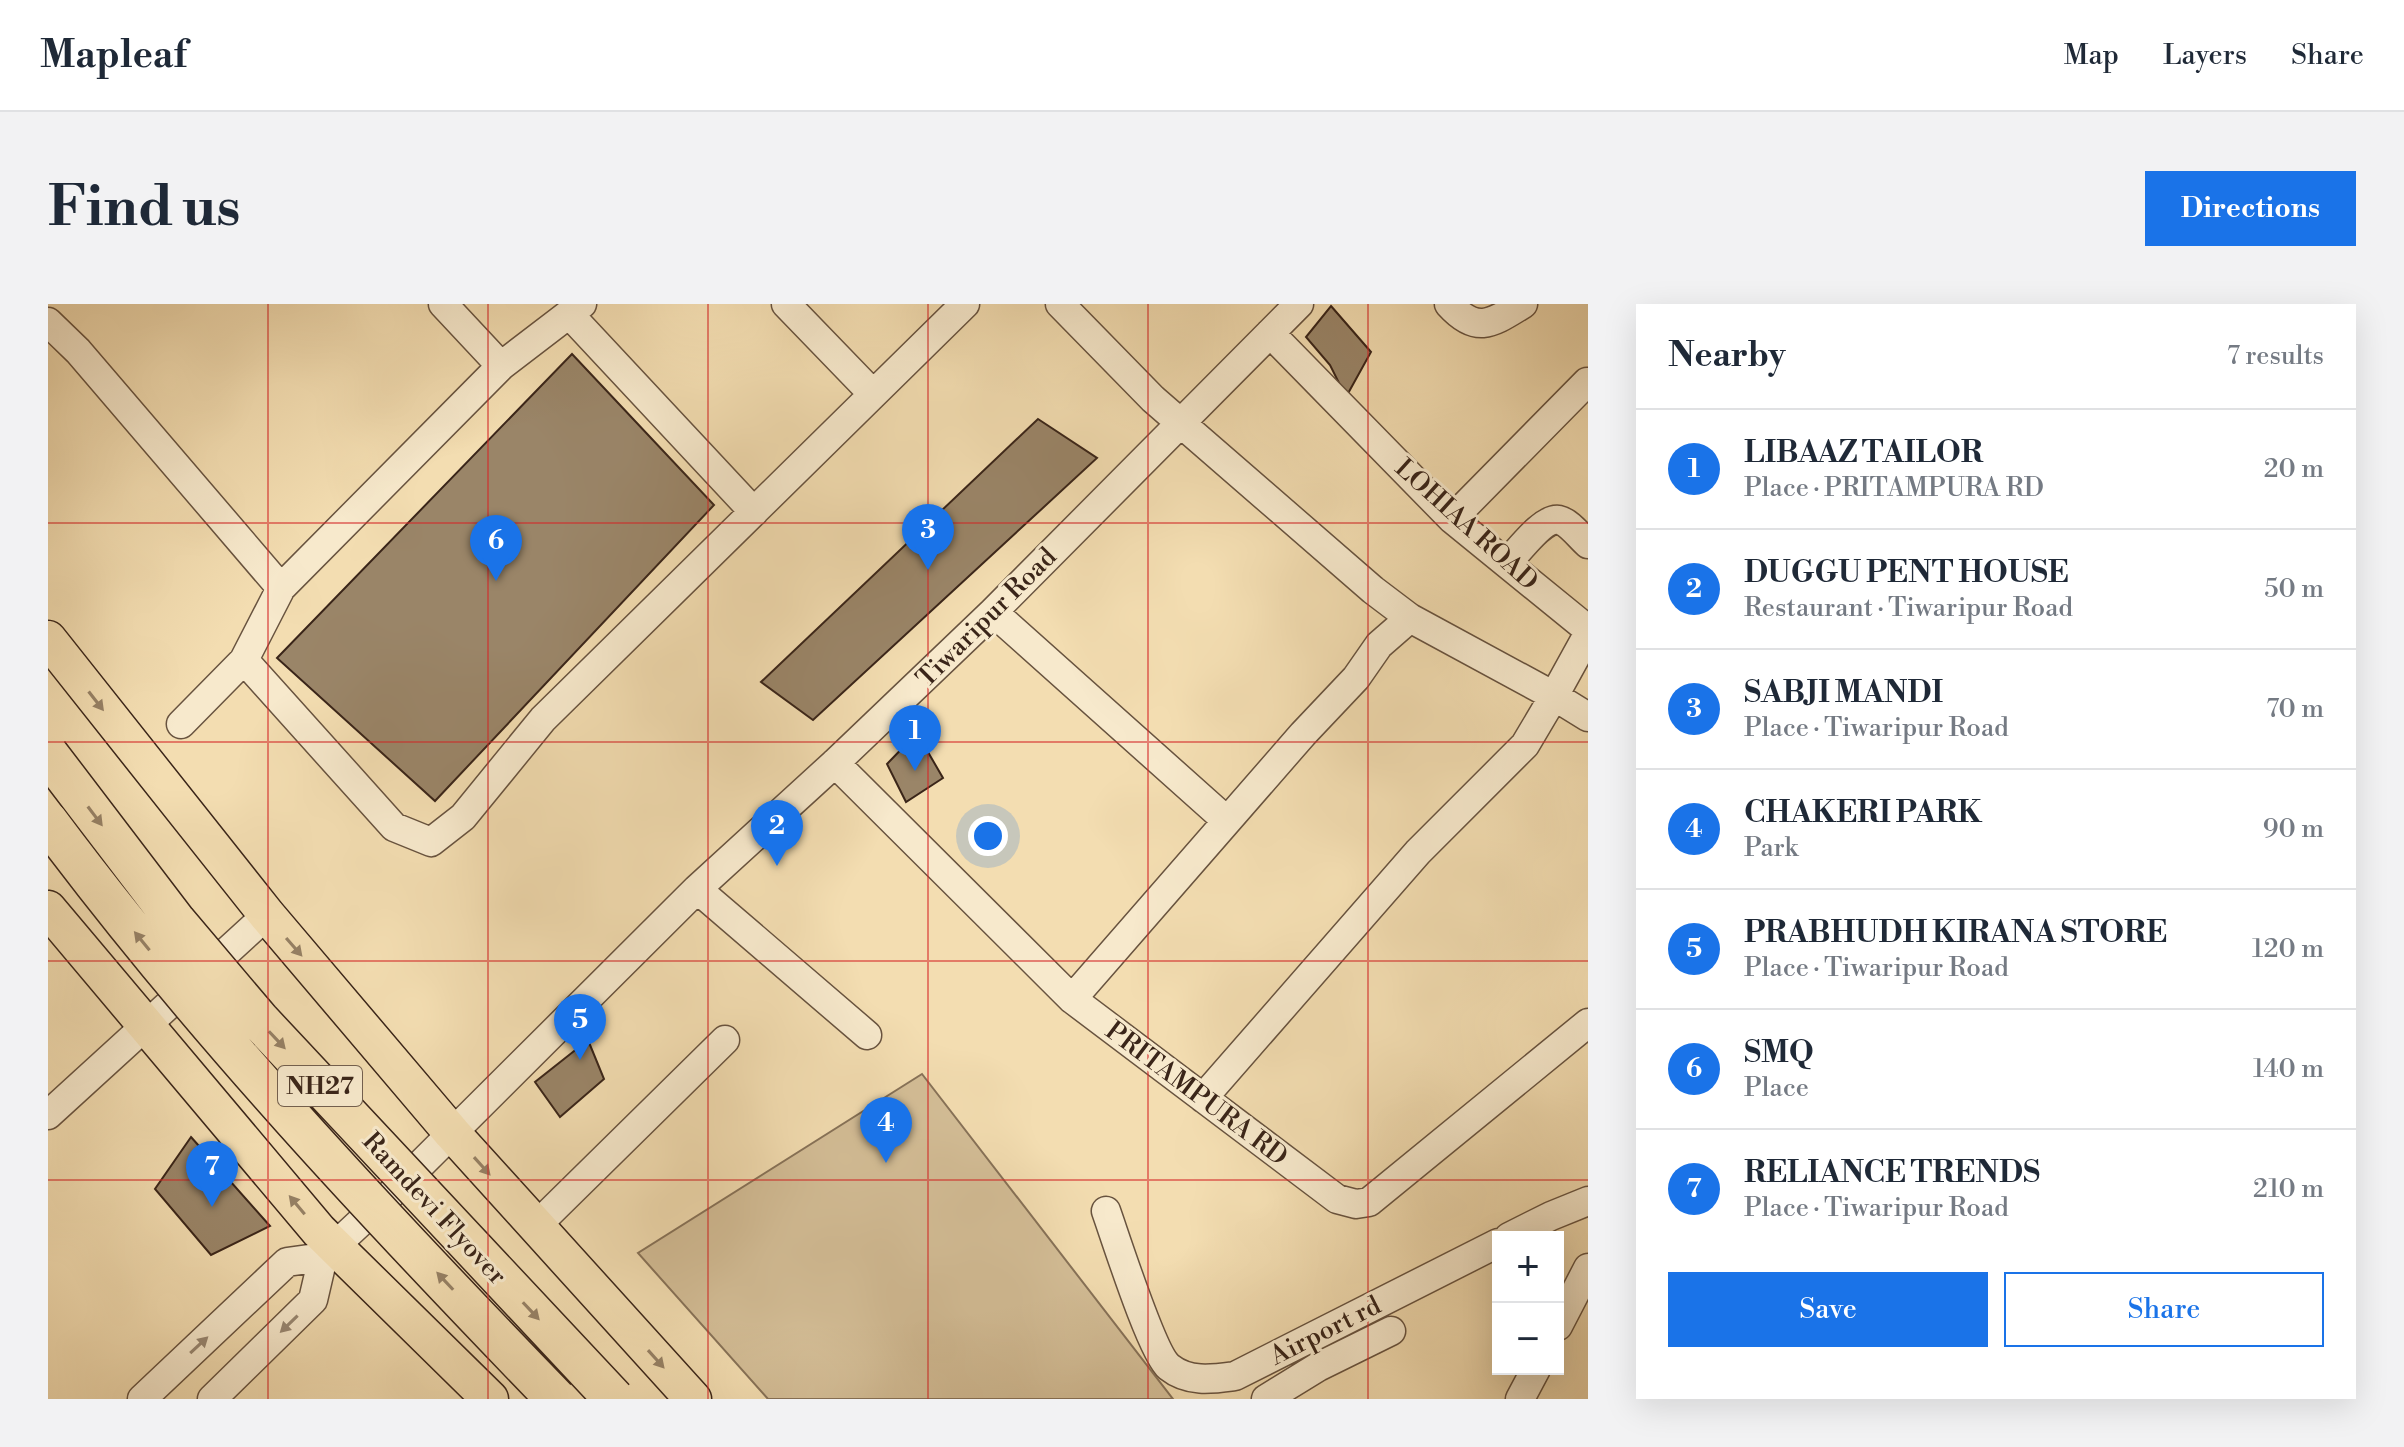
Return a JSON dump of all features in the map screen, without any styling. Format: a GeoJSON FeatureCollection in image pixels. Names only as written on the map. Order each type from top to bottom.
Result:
{"type":"FeatureCollection","features":[{"type":"Feature","properties":{"kind":"highway","name":"Ramdevi Flyover"},"geometry":{"type":"LineString","coordinates":[[48,754],[176,922],[259,1020],[614,1399]]}},
{"type":"Feature","properties":{"kind":"highway","name":"Ramdevi Flyover"},"geometry":{"type":"LineString","coordinates":[[48,822],[183,992],[250,1070],[347,1178],[556,1399]]}},
{"type":"Feature","properties":{"kind":"main road"},"geometry":{"type":"LineString","coordinates":[[48,639],[267,915],[452,1133],[693,1399]]}},
{"type":"Feature","properties":{"kind":"main road"},"geometry":{"type":"LineString","coordinates":[[48,909],[328,1252],[490,1399]]}},
{"type":"Feature","properties":{"kind":"street"},"geometry":{"type":"LineString","coordinates":[[63,304],[48,319],[281,588]]}},
{"type":"Feature","properties":{"kind":"street"},"geometry":{"type":"LineString","coordinates":[[443,304],[501,366]]}},
{"type":"Feature","properties":{"kind":"street"},"geometry":{"type":"LineString","coordinates":[[786,304],[873,394]]}},
{"type":"Feature","properties":{"kind":"street"},"geometry":{"type":"LineString","coordinates":[[244,660],[394,827],[431,842],[463,817],[543,719],[965,304]]}},
{"type":"Feature","properties":{"kind":"street"},"geometry":{"type":"LineString","coordinates":[[1060,304],[1179,422],[1373,590],[1410,618],[1588,717]]}},
{"type":"Feature","properties":{"kind":"street","name":"Tiwaripur Road"},"geometry":{"type":"LineString","coordinates":[[328,1252],[697,889],[993,612],[1299,304]]}},
{"type":"Feature","properties":{"kind":"street"},"geometry":{"type":"LineString","coordinates":[[1449,304],[1462,318],[1481,324],[1497,320],[1523,304]]}},
{"type":"Feature","properties":{"kind":"street"},"geometry":{"type":"LineString","coordinates":[[181,724],[244,660],[281,588],[501,366],[576,310],[754,512]]}},
{"type":"Feature","properties":{"kind":"street","name":"LOHIAA ROAD"},"geometry":{"type":"LineString","coordinates":[[1270,333],[1452,519],[1586,628],[1586,638],[1554,696]]}},
{"type":"Feature","properties":{"kind":"street"},"geometry":{"type":"LineString","coordinates":[[1452,519],[1587,382]]}},
{"type":"Feature","properties":{"kind":"street"},"geometry":{"type":"LineString","coordinates":[[1507,563],[1545,522],[1555,519],[1562,521],[1588,544]]}},
{"type":"Feature","properties":{"kind":"street"},"geometry":{"type":"LineString","coordinates":[[993,612],[1227,821]]}},
{"type":"Feature","properties":{"kind":"street"},"geometry":{"type":"LineString","coordinates":[[1072,999],[1356,678],[1379,645],[1410,618]]}},
{"type":"Feature","properties":{"kind":"street"},"geometry":{"type":"LineString","coordinates":[[1203,1098],[1418,852],[1525,745],[1554,696]]}},
{"type":"Feature","properties":{"kind":"street","name":"PRITAMPURA RD"},"geometry":{"type":"LineString","coordinates":[[835,763],[1072,999],[1337,1199],[1356,1204],[1369,1202],[1588,1023]]}},
{"type":"Feature","properties":{"kind":"street"},"geometry":{"type":"LineString","coordinates":[[697,889],[867,1035]]}},
{"type":"Feature","properties":{"kind":"street"},"geometry":{"type":"LineString","coordinates":[[48,1115],[267,915]]}},
{"type":"Feature","properties":{"kind":"street"},"geometry":{"type":"LineString","coordinates":[[536,1226],[725,1040]]}},
{"type":"Feature","properties":{"kind":"street"},"geometry":{"type":"LineString","coordinates":[[1521,1231],[1588,1201]]}},
{"type":"Feature","properties":{"kind":"street","name":"Airport rd"},"geometry":{"type":"LineString","coordinates":[[1106,1211],[1155,1346],[1169,1367],[1201,1380],[1235,1376],[1492,1246]]}},
{"type":"Feature","properties":{"kind":"street"},"geometry":{"type":"LineString","coordinates":[[142,1399],[287,1262],[328,1252]]}},
{"type":"Feature","properties":{"kind":"street"},"geometry":{"type":"LineString","coordinates":[[212,1399],[313,1300],[328,1252]]}},
{"type":"Feature","properties":{"kind":"street"},"geometry":{"type":"LineString","coordinates":[[1564,1314],[1588,1268]]}},
{"type":"Feature","properties":{"kind":"street"},"geometry":{"type":"LineString","coordinates":[[1266,1399],[1318,1367],[1391,1331]]}},
{"type":"Feature","properties":{"kind":"street"},"geometry":{"type":"LineString","coordinates":[[1520,1399],[1533,1375]]}},
{"type":"Feature","properties":{"kind":"shaded area"},"geometry":{"type":"Polygon","coordinates":[[[922,1074],[1173,1399],[768,1399],[638,1253],[922,1074]]]}},
{"type":"Feature","properties":{"kind":"building"},"geometry":{"type":"Polygon","coordinates":[[[1331,306],[1371,352],[1346,397],[1330,365],[1306,337],[1331,306]]]}},
{"type":"Feature","properties":{"kind":"building"},"geometry":{"type":"Polygon","coordinates":[[[572,354],[714,505],[435,801],[277,658],[572,354]]]}},
{"type":"Feature","properties":{"kind":"building"},"geometry":{"type":"Polygon","coordinates":[[[1038,419],[1097,458],[813,720],[761,682],[1038,419]]]}},
{"type":"Feature","properties":{"kind":"building"},"geometry":{"type":"Polygon","coordinates":[[[917,733],[943,778],[906,802],[887,764],[917,733]]]}},
{"type":"Feature","properties":{"kind":"building"},"geometry":{"type":"Polygon","coordinates":[[[588,1040],[604,1079],[560,1117],[535,1082],[588,1040]]]}},
{"type":"Feature","properties":{"kind":"building"},"geometry":{"type":"Polygon","coordinates":[[[191,1137],[270,1226],[211,1255],[155,1189],[191,1137]]]}},
{"type":"Feature","properties":{"kind":"place","name":"SABJI MANDI"},"geometry":{"type":"Point","coordinates":[928,570]}},
{"type":"Feature","properties":{"kind":"place","name":"SMQ"},"geometry":{"type":"Point","coordinates":[496,581]}},
{"type":"Feature","properties":{"kind":"place","name":"LIBAAZ TAILOR"},"geometry":{"type":"Point","coordinates":[915,771]}},
{"type":"Feature","properties":{"kind":"place","name":"DUGGU PENT HOUSE"},"geometry":{"type":"Point","coordinates":[777,866]}},
{"type":"Feature","properties":{"kind":"place","name":"PRABHUDH KIRANA STORE"},"geometry":{"type":"Point","coordinates":[580,1060]}},
{"type":"Feature","properties":{"kind":"place","name":"CHAKERI PARK"},"geometry":{"type":"Point","coordinates":[886,1163]}},
{"type":"Feature","properties":{"kind":"place","name":"RELIANCE TRENDS"},"geometry":{"type":"Point","coordinates":[212,1207]}}]}
